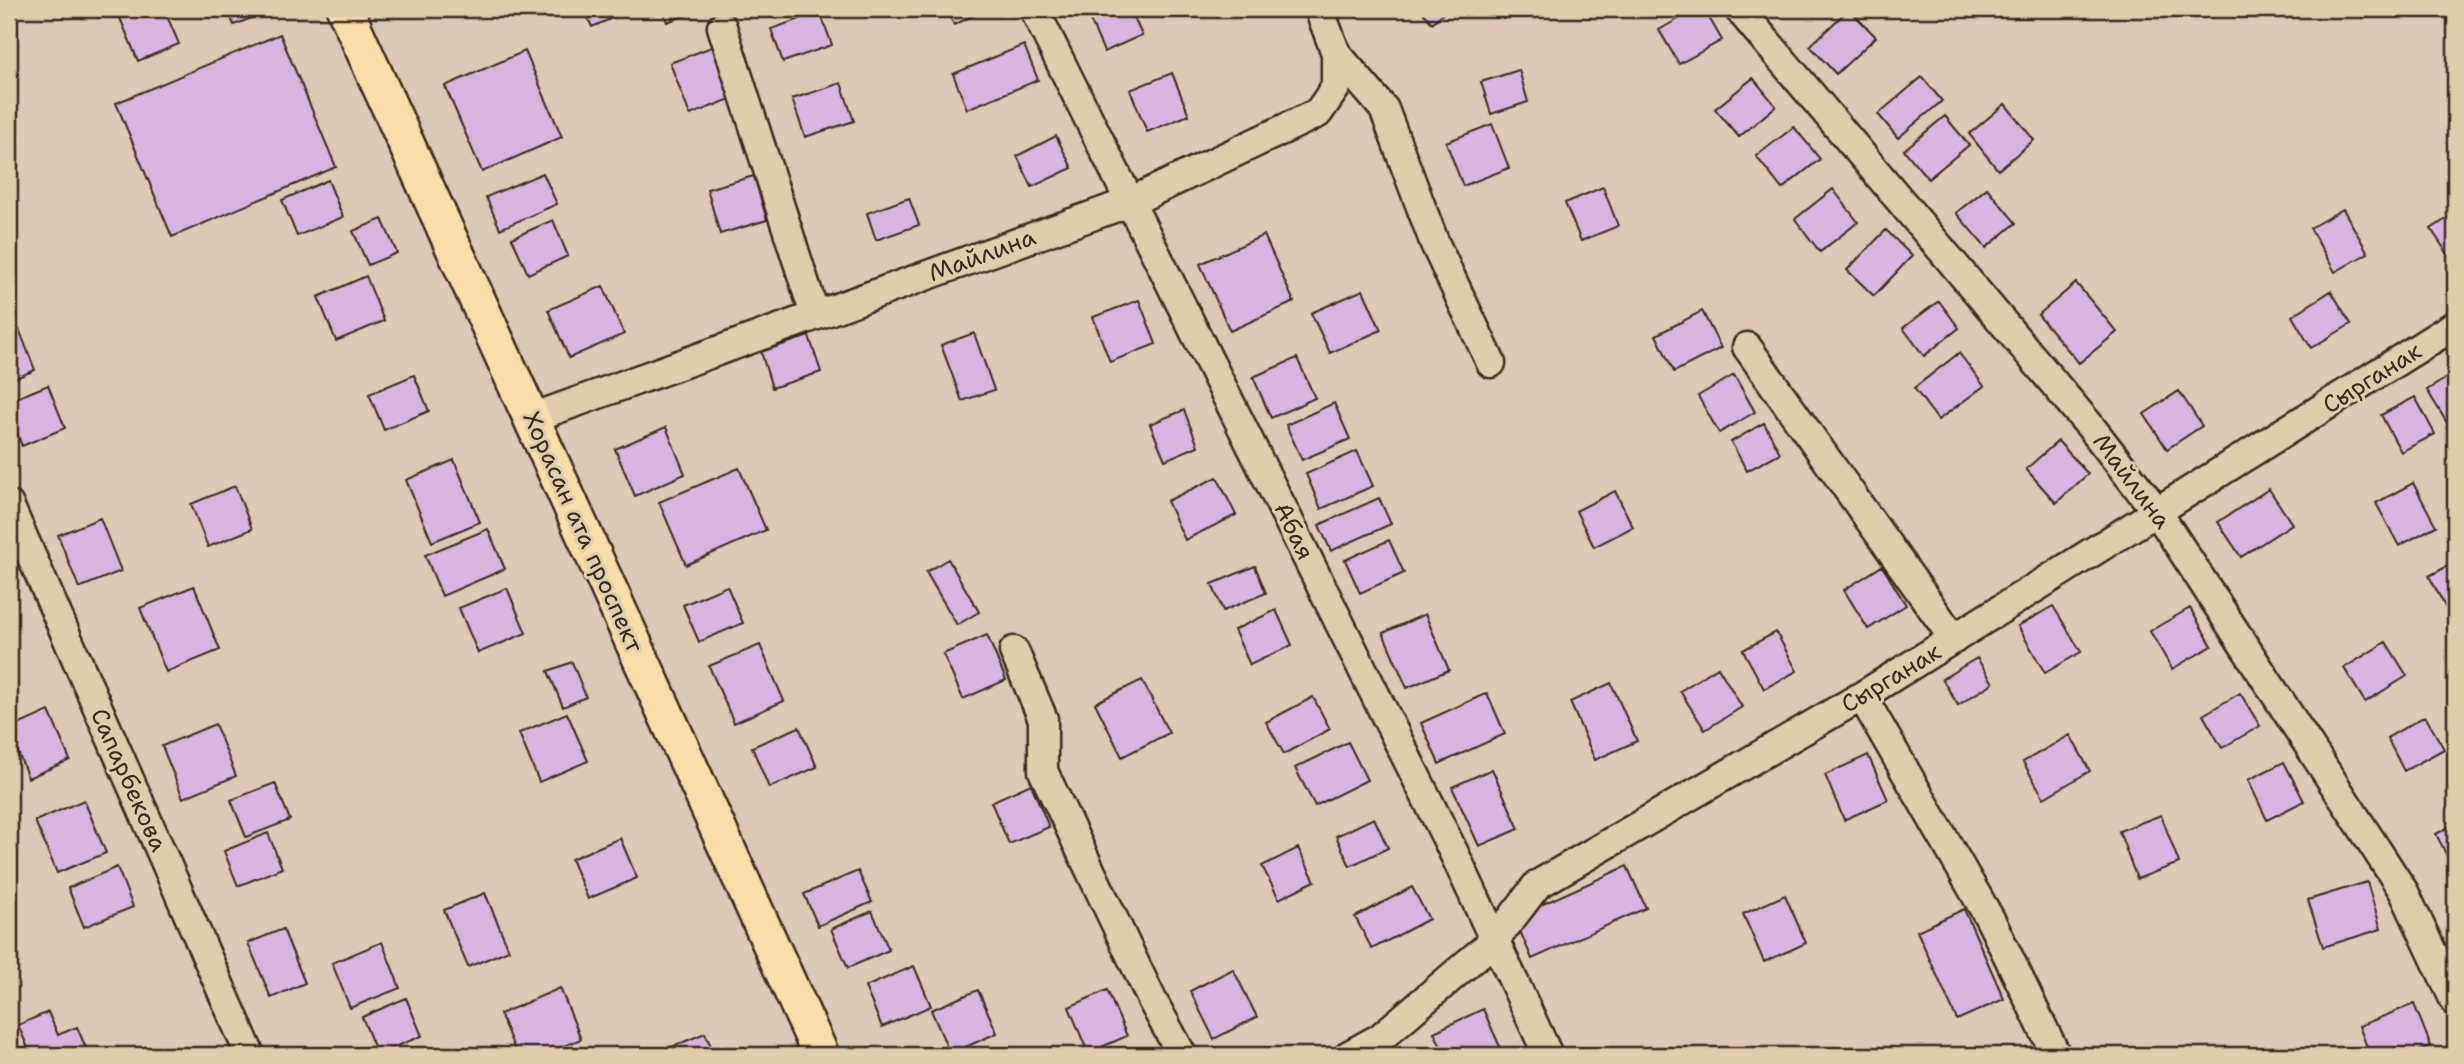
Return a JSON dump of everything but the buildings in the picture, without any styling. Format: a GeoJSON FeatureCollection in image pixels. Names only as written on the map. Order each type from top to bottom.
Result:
{"type":"FeatureCollection","features":[{"type":"Feature","properties":{"kind":"main road","name":"Хорасан ата проспект"},"geometry":{"type":"LineString","coordinates":[[345,9],[821,1055]]}},
{"type":"Feature","properties":{"kind":"street","name":"Абая"},"geometry":{"type":"LineString","coordinates":[[1034,9],[1453,851],[1548,1055]]}},
{"type":"Feature","properties":{"kind":"street","name":"Майлина"},"geometry":{"type":"LineString","coordinates":[[532,418],[1130,202],[1318,113],[1336,87],[1336,53],[1319,9]]}},
{"type":"Feature","properties":{"kind":"street","name":"Майлина"},"geometry":{"type":"LineString","coordinates":[[1740,9],[2090,426],[2158,513],[2404,892],[2455,1001]]}},
{"type":"Feature","properties":{"kind":"street"},"geometry":{"type":"LineString","coordinates":[[722,27],[816,316]]}},
{"type":"Feature","properties":{"kind":"street"},"geometry":{"type":"LineString","coordinates":[[1336,53],[1384,109],[1435,244],[1491,363]]}},
{"type":"Feature","properties":{"kind":"street","name":"Сырганак"},"geometry":{"type":"LineString","coordinates":[[1349,1055],[1380,1038],[1495,940],[1537,885],[1861,696],[2455,326]]}},
{"type":"Feature","properties":{"kind":"street"},"geometry":{"type":"LineString","coordinates":[[1747,348],[1954,639]]}},
{"type":"Feature","properties":{"kind":"street","name":"Сапарбекова"},"geometry":{"type":"LineString","coordinates":[[9,505],[250,1055]]}},
{"type":"Feature","properties":{"kind":"street"},"geometry":{"type":"LineString","coordinates":[[1014,651],[1043,719],[1043,771],[1152,1000],[1182,1055]]}},
{"type":"Feature","properties":{"kind":"street"},"geometry":{"type":"LineString","coordinates":[[1861,696],[1990,919],[2056,1055]]}}]}
